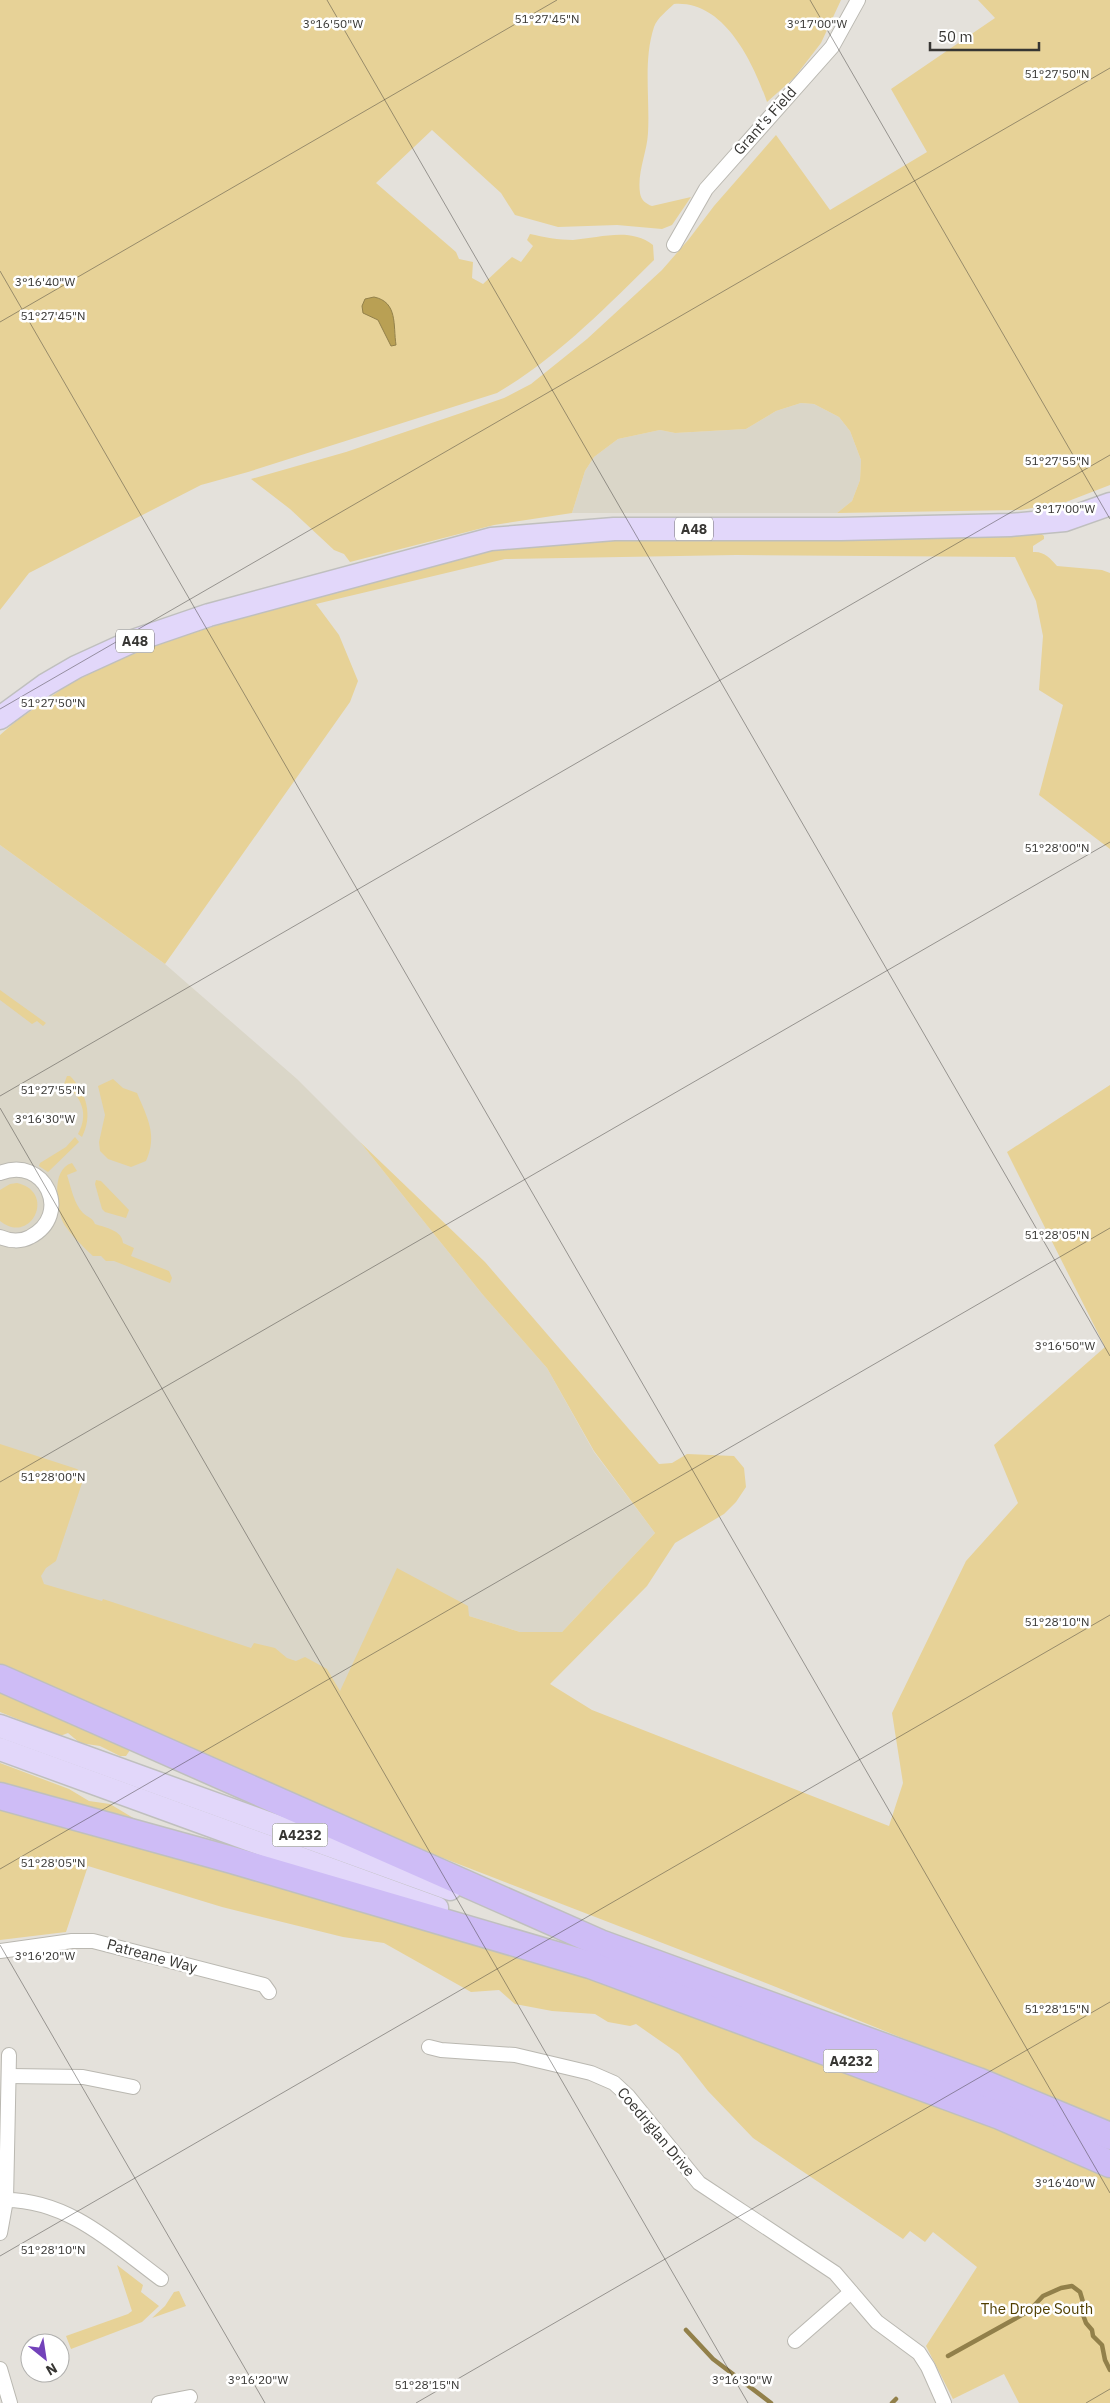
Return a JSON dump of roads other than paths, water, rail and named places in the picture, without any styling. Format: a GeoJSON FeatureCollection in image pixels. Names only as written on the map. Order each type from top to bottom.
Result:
{"type":"FeatureCollection","features":[{"type":"Feature","properties":{"kind":"highway"},"geometry":{"type":"LineString","coordinates":[[0,1678],[595,1954]]}},
{"type":"Feature","properties":{"kind":"highway"},"geometry":{"type":"LineString","coordinates":[[0,1796],[232,1860],[595,1954]]}},
{"type":"Feature","properties":{"kind":"highway","name":"A4232"},"geometry":{"type":"LineString","coordinates":[[595,1954],[978,2081],[1110,2136]]}},
{"type":"Feature","properties":{"kind":"highway","name":"A4232"},"geometry":{"type":"LineString","coordinates":[[595,1954],[984,2109],[1110,2164]]}},
{"type":"Feature","properties":{"kind":"main road","name":"A48"},"geometry":{"type":"LineString","coordinates":[[0,718],[45,685],[76,667],[133,641],[209,615],[491,539],[614,528],[841,529],[1010,524],[1065,520],[1110,504]]}},
{"type":"Feature","properties":{"kind":"main road","name":"A4232"},"geometry":{"type":"LineString","coordinates":[[0,1726],[595,1954]]}},
{"type":"Feature","properties":{"kind":"main road","name":"A4232"},"geometry":{"type":"LineString","coordinates":[[0,1749],[595,1954]]}},
{"type":"Feature","properties":{"kind":"street","name":"Grant's Field"},"geometry":{"type":"LineString","coordinates":[[674,245],[706,189],[832,48],[858,0]]}},
{"type":"Feature","properties":{"kind":"street"},"geometry":{"type":"LineString","coordinates":[[0,1173],[24,1170],[34,1174],[47,1188],[52,1203],[46,1225],[38,1234],[27,1239],[14,1241],[0,1237]]}},
{"type":"Feature","properties":{"kind":"street","name":"Patreane Way"},"geometry":{"type":"LineString","coordinates":[[0,1951],[72,1941],[93,1941],[264,1985],[269,1992]]}},
{"type":"Feature","properties":{"kind":"street","name":"Coedriglan Drive"},"geometry":{"type":"LineString","coordinates":[[429,2047],[441,2050],[515,2055],[591,2072],[604,2078],[628,2096],[699,2183],[835,2273],[877,2322],[919,2354],[928,2368],[944,2403]]}},
{"type":"Feature","properties":{"kind":"street"},"geometry":{"type":"LineString","coordinates":[[0,2233],[6,2200],[9,2055]]}},
{"type":"Feature","properties":{"kind":"street"},"geometry":{"type":"LineString","coordinates":[[9,2076],[83,2077],[134,2087]]}},
{"type":"Feature","properties":{"kind":"street"},"geometry":{"type":"LineString","coordinates":[[6,2200],[33,2202],[64,2212],[101,2234],[161,2279]]}},
{"type":"Feature","properties":{"kind":"street"},"geometry":{"type":"LineString","coordinates":[[795,2341],[851,2292]]}},
{"type":"Feature","properties":{"kind":"street"},"geometry":{"type":"LineString","coordinates":[[0,2369],[10,2403]]}},
{"type":"Feature","properties":{"kind":"street"},"geometry":{"type":"LineString","coordinates":[[159,2403],[190,2397]]}},
{"type":"Feature","properties":{"kind":"waterway"},"geometry":{"type":"LineString","coordinates":[[948,2356],[1029,2311],[1043,2296],[1061,2288],[1072,2286],[1080,2292],[1083,2302],[1082,2312],[1086,2323],[1092,2330],[1093,2336],[1102,2345],[1105,2360],[1110,2370]]}},
{"type":"Feature","properties":{"kind":"waterway"},"geometry":{"type":"LineString","coordinates":[[686,2330],[713,2359],[771,2403]]}},
{"type":"Feature","properties":{"kind":"waterway"},"geometry":{"type":"LineString","coordinates":[[892,2403],[896,2399]]}},
{"type":"Feature","properties":{"kind":"park label","name":"The Drope South"},"geometry":{"type":"Point","coordinates":[1037,2309]}}]}
